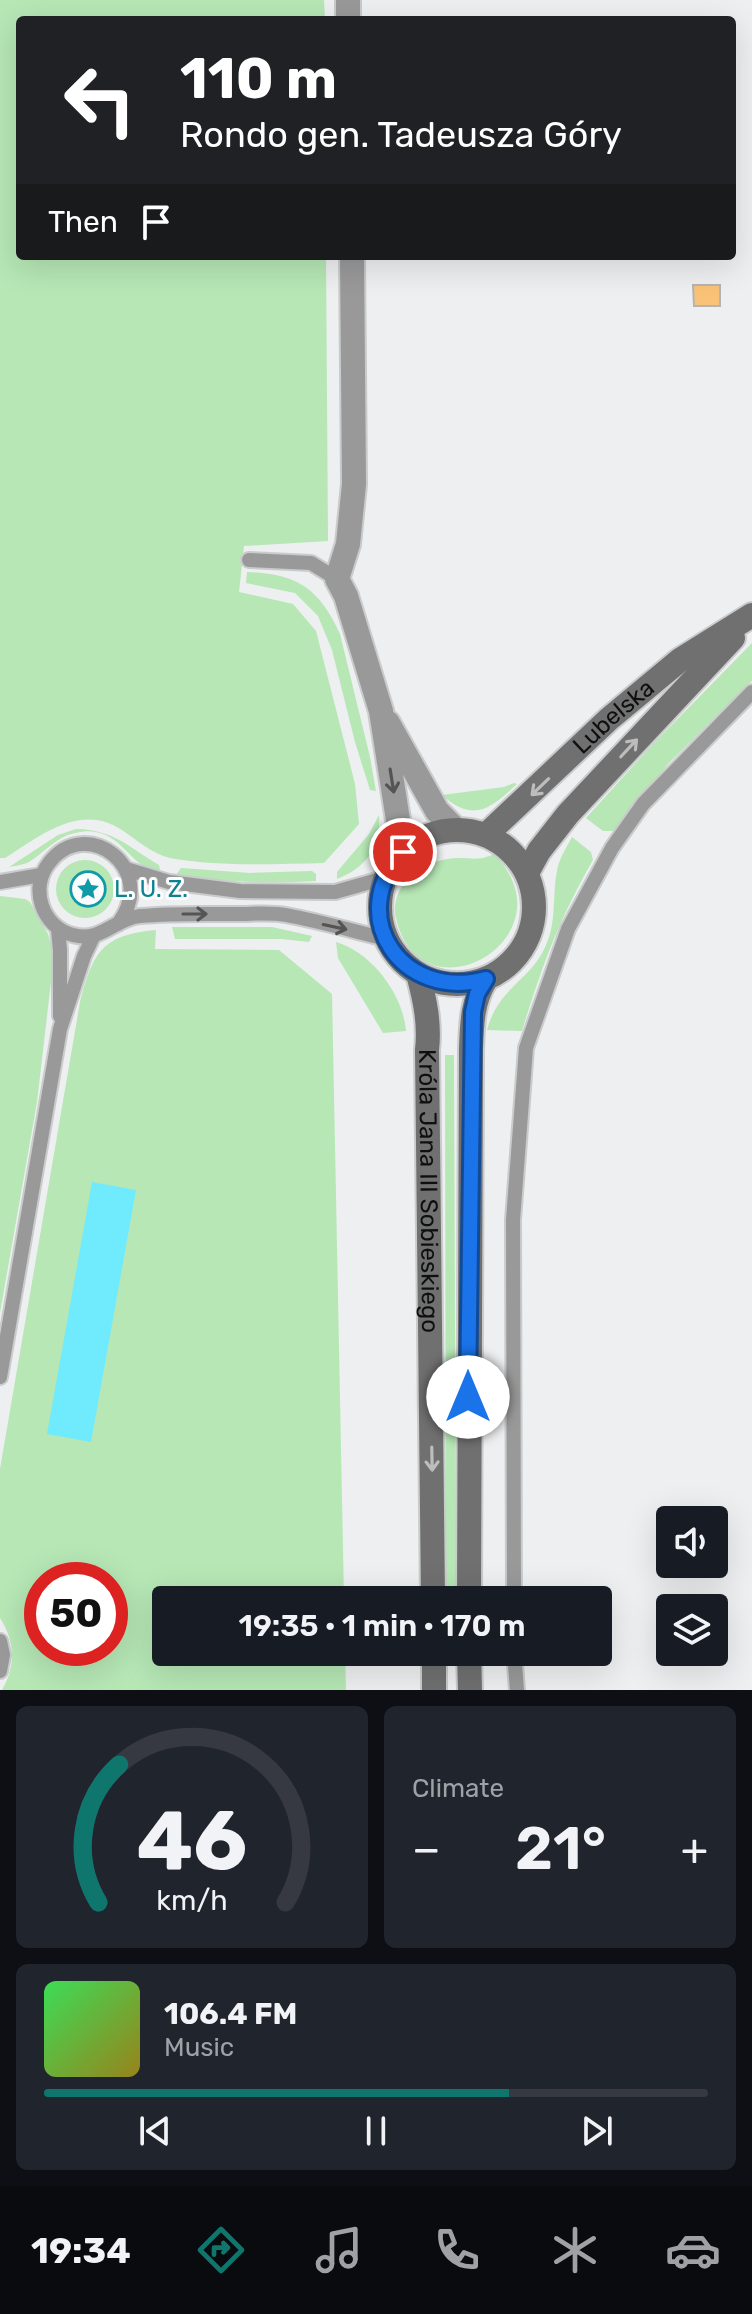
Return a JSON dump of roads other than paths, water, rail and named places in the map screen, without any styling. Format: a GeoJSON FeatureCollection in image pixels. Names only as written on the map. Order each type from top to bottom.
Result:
{"type":"FeatureCollection","features":[{"type":"Feature","properties":{"kind":"main road","name":"Lubelska"},"geometry":{"type":"LineString","coordinates":[[486,835],[609,719],[680,660],[752,616]]}},
{"type":"Feature","properties":{"kind":"main road","name":"Lubelska"},"geometry":{"type":"LineString","coordinates":[[527,873],[539,851],[568,814],[752,616]]}},
{"type":"Feature","properties":{"kind":"main road"},"geometry":{"type":"LineString","coordinates":[[455,829],[486,835],[510,850],[527,873],[534,903],[529,935],[512,961],[486,979],[445,984],[418,974],[399,959],[386,939],[380,915],[385,878],[403,852],[427,836],[455,829]]}},
{"type":"Feature","properties":{"kind":"main road","name":"Króla Jana III Sobieskiego"},"geometry":{"type":"LineString","coordinates":[[418,974],[429,1036],[433,1586]]}},
{"type":"Feature","properties":{"kind":"main road","name":"Króla Jana III Sobieskiego"},"geometry":{"type":"LineString","coordinates":[[469,1586],[471,1049],[473,1012],[477,994],[486,979]]}},
{"type":"Feature","properties":{"kind":"main road"},"geometry":{"type":"LineString","coordinates":[[434,1666],[434,1690]]}},
{"type":"Feature","properties":{"kind":"main road"},"geometry":{"type":"LineString","coordinates":[[469,1666],[470,1690]]}},
{"type":"Feature","properties":{"kind":"street"},"geometry":{"type":"LineString","coordinates":[[352,260],[354,484],[348,544],[337,579],[346,596],[381,711],[403,852]]}},
{"type":"Feature","properties":{"kind":"street"},"geometry":{"type":"LineString","coordinates":[[381,711],[437,811],[455,829]]}},
{"type":"Feature","properties":{"kind":"lane"},"geometry":{"type":"LineString","coordinates":[[249,560],[311,563],[337,579]]}},
{"type":"Feature","properties":{"kind":"lane"},"geometry":{"type":"LineString","coordinates":[[514,1586],[513,1220],[526,1048],[568,929],[612,848],[643,804],[752,692]]}},
{"type":"Feature","properties":{"kind":"lane"},"geometry":{"type":"LineString","coordinates":[[118,924],[130,904],[132,892],[126,869],[111,852],[88,844],[76,845],[55,856],[41,875],[39,899],[49,920],[69,935],[93,937],[135,916],[284,914],[386,939]]}},
{"type":"Feature","properties":{"kind":"lane"},"geometry":{"type":"LineString","coordinates":[[126,869],[169,882],[240,891],[335,892],[385,878]]}},
{"type":"Feature","properties":{"kind":"lane"},"geometry":{"type":"LineString","coordinates":[[0,882],[41,875]]}},
{"type":"Feature","properties":{"kind":"lane"},"geometry":{"type":"LineString","coordinates":[[58,929],[60,1029]]}},
{"type":"Feature","properties":{"kind":"lane"},"geometry":{"type":"LineString","coordinates":[[0,1377],[60,1029],[93,937]]}},
{"type":"Feature","properties":{"kind":"lane"},"geometry":{"type":"LineString","coordinates":[[0,1641],[3,1655],[0,1671]]}},
{"type":"Feature","properties":{"kind":"lane"},"geometry":{"type":"LineString","coordinates":[[515,1666],[517,1690]]}},
{"type":"Feature","properties":{"kind":"water"},"geometry":{"type":"Polygon","coordinates":[[[92,1182],[136,1190],[91,1442],[47,1434],[92,1182]]]}},
{"type":"Feature","properties":{"kind":"place","name":"L. U. Z."},"geometry":{"type":"Point","coordinates":[88,889]}}]}
